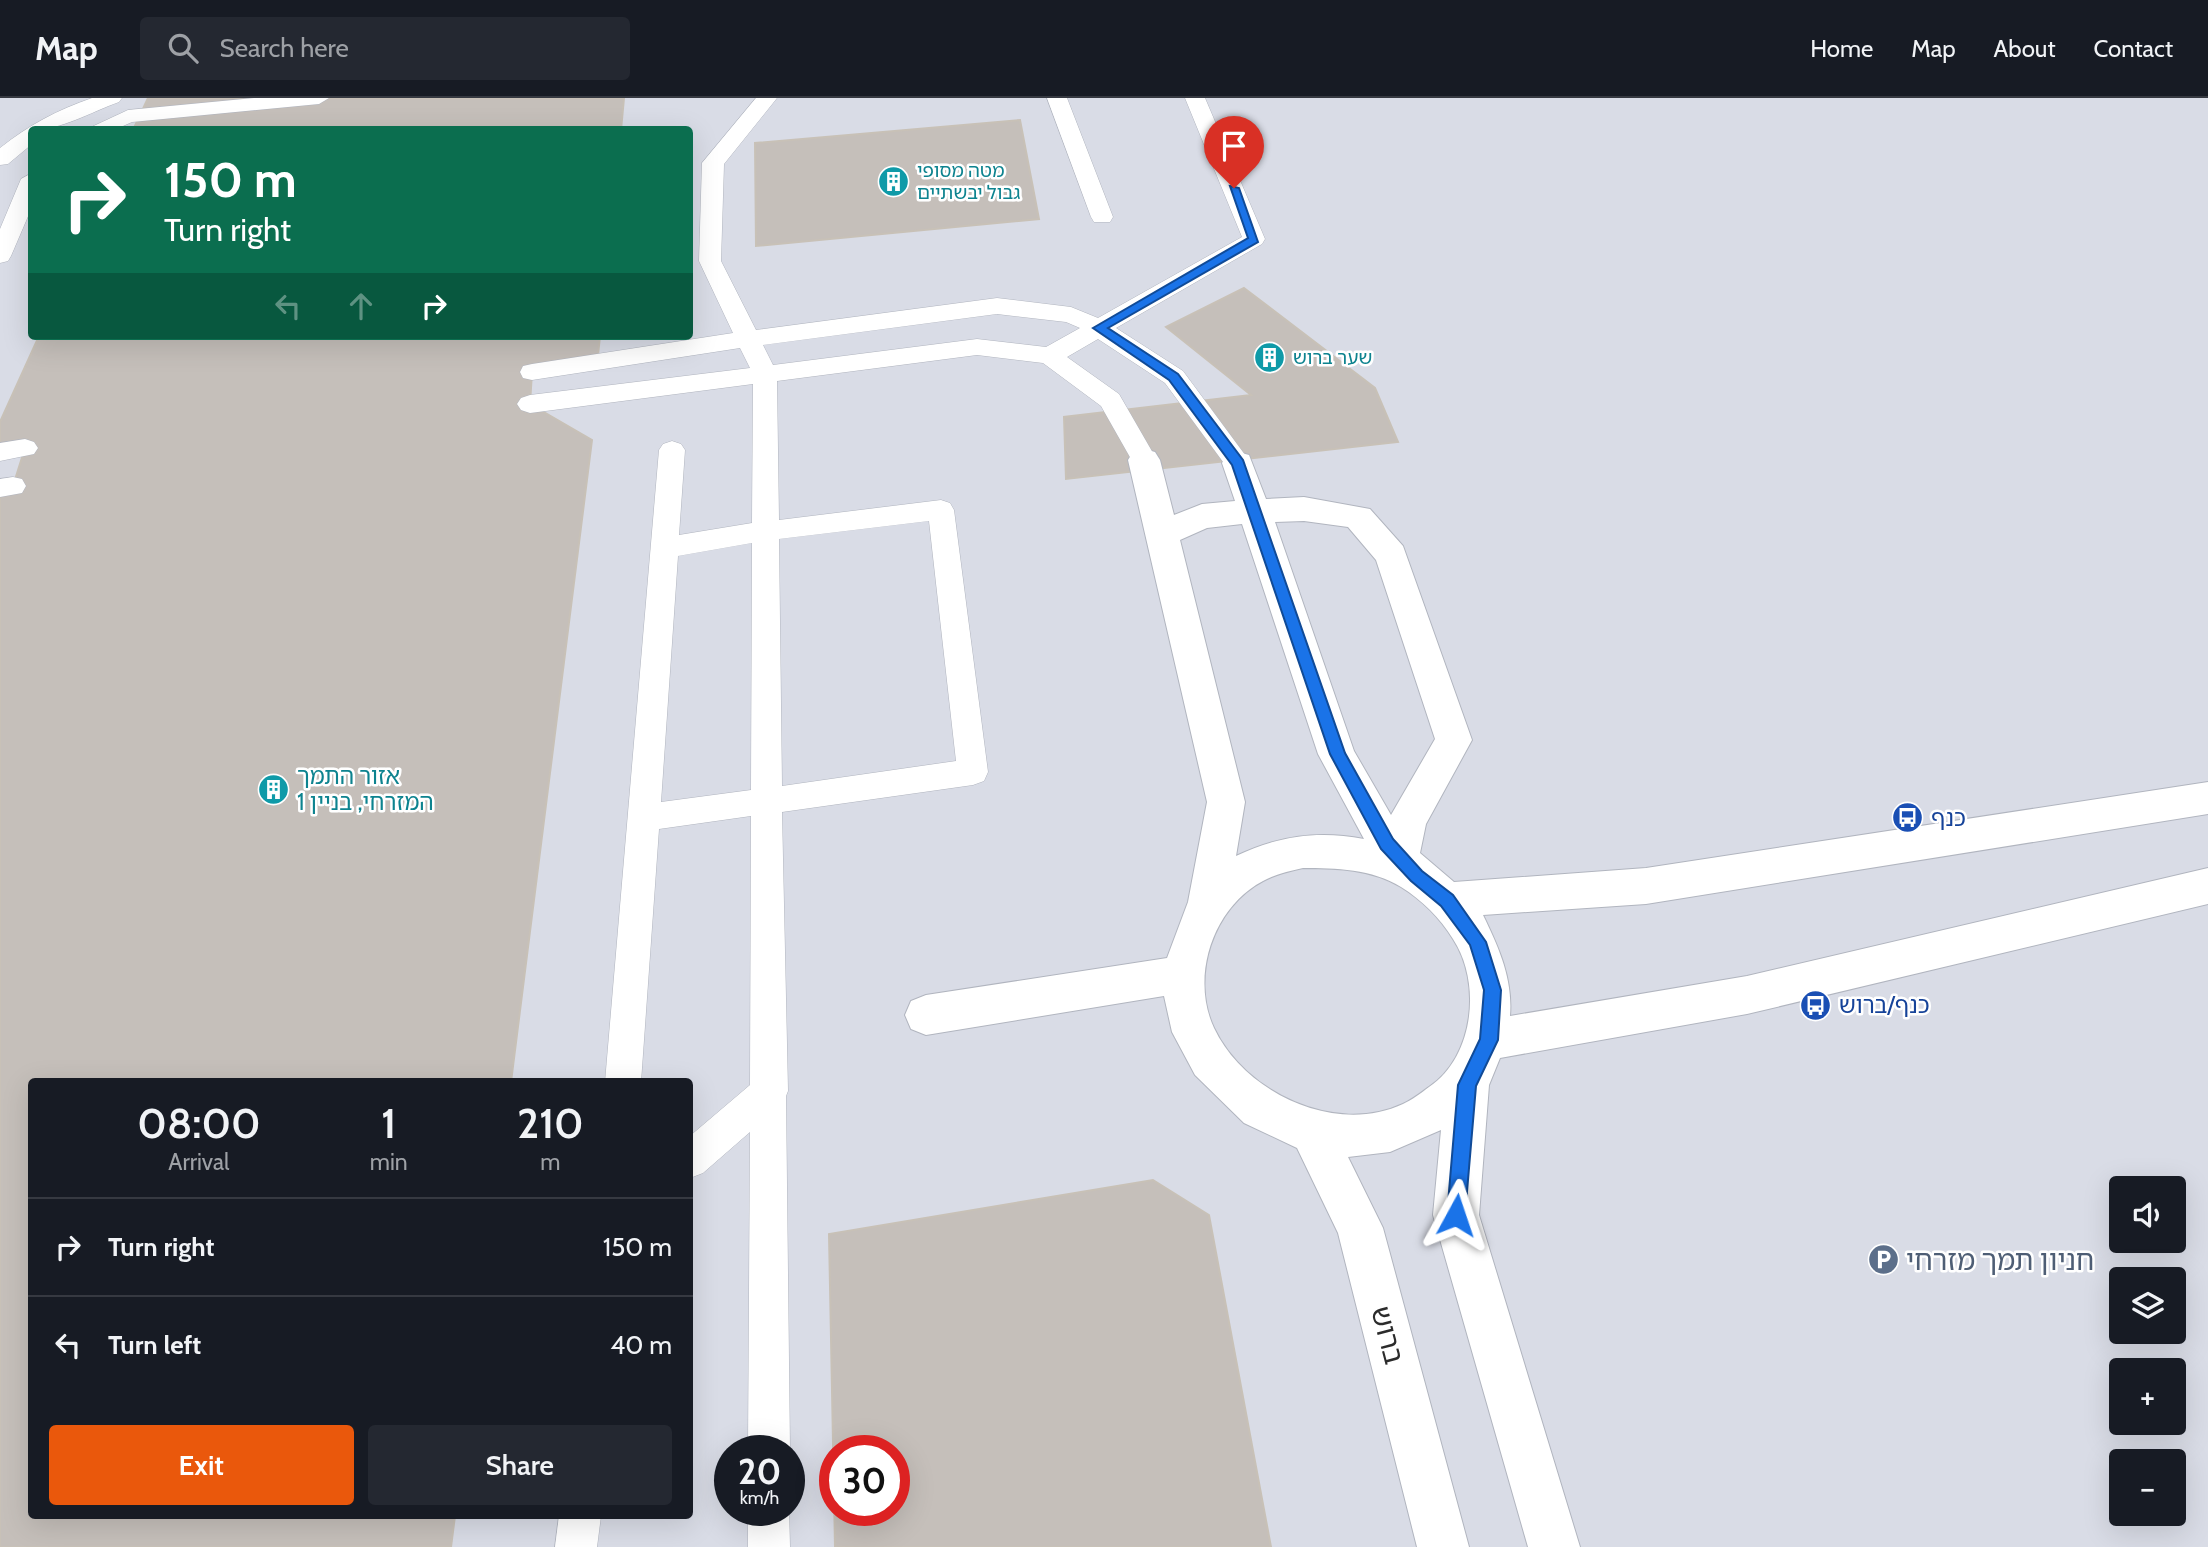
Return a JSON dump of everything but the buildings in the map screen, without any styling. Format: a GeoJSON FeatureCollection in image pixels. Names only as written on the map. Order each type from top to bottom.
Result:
{"type":"FeatureCollection","features":[{"type":"Feature","properties":{"kind":"street"},"geometry":{"type":"LineString","coordinates":[[1144,460],[1164,533],[1226,802],[1208,904]]}},
{"type":"Feature","properties":{"kind":"street"},"geometry":{"type":"LineString","coordinates":[[1238,464],[1257,511],[1337,754],[1387,844],[1477,942],[1492,990],[1489,1040],[1467,1085],[1456,1215],[1554,1547]]}},
{"type":"Feature","properties":{"kind":"street"},"geometry":{"type":"LineString","coordinates":[[1164,533],[1202,516],[1304,509],[1358,517],[1391,555],[1454,740],[1407,821],[1421,878]]}},
{"type":"Feature","properties":{"kind":"street"},"geometry":{"type":"LineString","coordinates":[[1467,1085],[1436,1112],[1399,1130],[1356,1136],[1312,1131],[1268,1114],[1229,1085],[1202,1051],[1187,1013],[1183,974],[1190,937],[1208,904],[1234,878],[1266,860],[1303,851],[1354,853],[1381,859],[1421,878],[1646,886],[2208,798]]}},
{"type":"Feature","properties":{"kind":"street"},"geometry":{"type":"LineString","coordinates":[[1489,1040],[1747,995],[2208,886]]}},
{"type":"Feature","properties":{"kind":"street"},"geometry":{"type":"LineString","coordinates":[[926,1015],[1183,974]]}},
{"type":"Feature","properties":{"kind":"street","name":"ברוש"},"geometry":{"type":"LineString","coordinates":[[1312,1131],[1360,1228],[1443,1547]]}},
{"type":"Feature","properties":{"kind":"lane"},"geometry":{"type":"LineString","coordinates":[[46,98],[70,122],[112,98]]}},
{"type":"Feature","properties":{"kind":"lane"},"geometry":{"type":"LineString","coordinates":[[104,126],[128,116],[319,98]]}},
{"type":"Feature","properties":{"kind":"lane"},"geometry":{"type":"LineString","coordinates":[[767,98],[713,163],[710,261],[765,374],[770,1091],[769,1435]]}},
{"type":"Feature","properties":{"kind":"lane"},"geometry":{"type":"LineString","coordinates":[[1057,98],[1101,217]]}},
{"type":"Feature","properties":{"kind":"lane"},"geometry":{"type":"LineString","coordinates":[[1050,356],[1254,239],[1195,98]]}},
{"type":"Feature","properties":{"kind":"lane"},"geometry":{"type":"LineString","coordinates":[[0,159],[28,136]]}},
{"type":"Feature","properties":{"kind":"lane"},"geometry":{"type":"LineString","coordinates":[[0,256],[28,189]]}},
{"type":"Feature","properties":{"kind":"lane"},"geometry":{"type":"LineString","coordinates":[[532,372],[748,339],[997,306],[1071,315],[1100,328],[1174,377],[1238,464]]}},
{"type":"Feature","properties":{"kind":"lane"},"geometry":{"type":"LineString","coordinates":[[530,404],[977,347],[1050,356],[1110,400],[1144,460]]}},
{"type":"Feature","properties":{"kind":"lane"},"geometry":{"type":"LineString","coordinates":[[623,1078],[672,450]]}},
{"type":"Feature","properties":{"kind":"lane"},"geometry":{"type":"LineString","coordinates":[[643,818],[973,772],[940,510],[767,531],[664,548]]}},
{"type":"Feature","properties":{"kind":"lane"},"geometry":{"type":"LineString","coordinates":[[693,1157],[770,1091]]}},
{"type":"Feature","properties":{"kind":"lane"},"geometry":{"type":"LineString","coordinates":[[576,1547],[580,1519]]}},
{"type":"Feature","properties":{"kind":"lane"},"geometry":{"type":"LineString","coordinates":[[769,1526],[769,1547]]}},
{"type":"Feature","properties":{"kind":"shaded area"},"geometry":{"type":"Polygon","coordinates":[[[0,98],[2208,98],[2208,1547],[0,1547],[0,98]]]}},
{"type":"Feature","properties":{"kind":"place","name":"מטה מסופי גבול יבשתיים"},"geometry":{"type":"Point","coordinates":[894,181]}},
{"type":"Feature","properties":{"kind":"place","name":"שער ברוש"},"geometry":{"type":"Point","coordinates":[1270,357]}},
{"type":"Feature","properties":{"kind":"place","name":"אזור התמך המזרחי, בניין 1"},"geometry":{"type":"Point","coordinates":[274,789]}},
{"type":"Feature","properties":{"kind":"place","name":"כנף"},"geometry":{"type":"Point","coordinates":[1908,818]}},
{"type":"Feature","properties":{"kind":"place","name":"כנף/ברוש"},"geometry":{"type":"Point","coordinates":[1816,1005]}},
{"type":"Feature","properties":{"kind":"place","name":"חניון תמך מזרחי"},"geometry":{"type":"Point","coordinates":[1883,1260]}},
{"type":"Feature","properties":{"kind":"route"},"geometry":{"type":"LineString","coordinates":[[1234,188],[1254,239],[1100,328],[1174,377],[1238,464],[1257,511],[1337,754],[1387,844],[1416,876],[1447,900],[1477,942],[1492,990],[1489,1040],[1467,1085],[1456,1215]]}}]}
